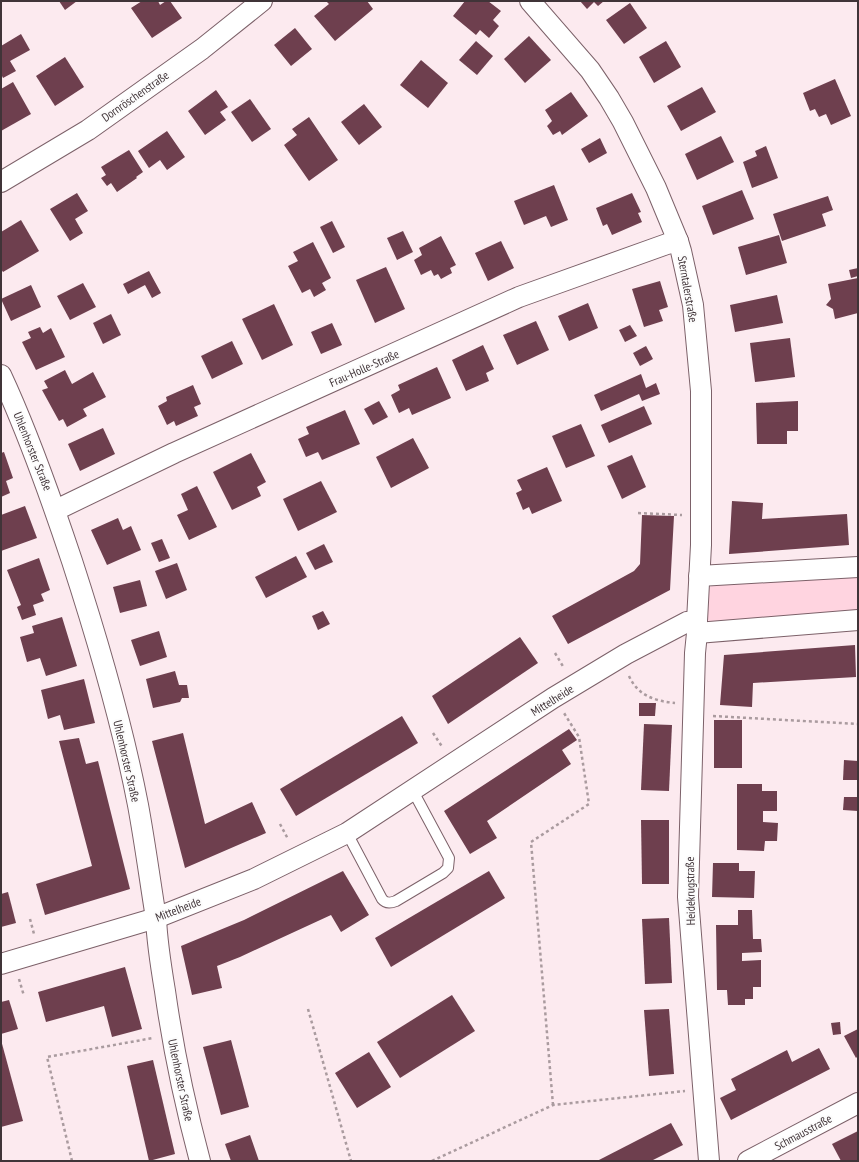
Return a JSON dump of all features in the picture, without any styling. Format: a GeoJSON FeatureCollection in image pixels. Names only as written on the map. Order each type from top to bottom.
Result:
{"type":"FeatureCollection","features":[{"type":"Feature","properties":{"kind":"street","name":"Dornröschenstraße"},"geometry":{"type":"LineString","coordinates":[[1,182],[88,130],[202,49],[262,1]]}},
{"type":"Feature","properties":{"kind":"street","name":"Sterntalerstraße"},"geometry":{"type":"LineString","coordinates":[[530,1],[590,70],[609,98],[623,122],[656,188],[681,251],[693,306],[701,391],[701,538],[697,627]]}},
{"type":"Feature","properties":{"kind":"street","name":"Frau-Holle-Straße"},"geometry":{"type":"LineString","coordinates":[[56,510],[174,453],[519,297],[678,241]]}},
{"type":"Feature","properties":{"kind":"street","name":"Uhlenhorster Straße"},"geometry":{"type":"LineString","coordinates":[[1,375],[56,510],[92,621],[122,734],[138,806],[156,918],[157,937],[171,1035],[200,1161]]}},
{"type":"Feature","properties":{"kind":"street"},"geometry":{"type":"LineString","coordinates":[[699,576],[858,567]]}},
{"type":"Feature","properties":{"kind":"street","name":"Mittelheide"},"geometry":{"type":"LineString","coordinates":[[1,964],[156,918],[254,879],[347,834],[553,698],[626,654],[687,622],[697,627],[858,620]]}},
{"type":"Feature","properties":{"kind":"street","name":"Heidekrugstraße"},"geometry":{"type":"LineString","coordinates":[[697,627],[688,897],[708,1161]]}},
{"type":"Feature","properties":{"kind":"street","name":"Schmausstraße"},"geometry":{"type":"LineString","coordinates":[[748,1161],[858,1103]]}},
{"type":"Feature","properties":{"kind":"lane"},"geometry":{"type":"LineString","coordinates":[[347,834],[384,902],[390,903],[396,901],[443,873],[448,868],[449,858],[413,791]]}},
{"type":"Feature","properties":{"kind":"path"},"geometry":{"type":"LineString","coordinates":[[638,512],[685,515]]}},
{"type":"Feature","properties":{"kind":"path"},"geometry":{"type":"LineString","coordinates":[[555,653],[565,668]]}},
{"type":"Feature","properties":{"kind":"path"},"geometry":{"type":"LineString","coordinates":[[628,674],[630,680],[645,696],[666,702],[678,703]]}},
{"type":"Feature","properties":{"kind":"path"},"geometry":{"type":"LineString","coordinates":[[553,1105],[531,842],[590,804],[579,737],[564,713]]}},
{"type":"Feature","properties":{"kind":"path"},"geometry":{"type":"LineString","coordinates":[[710,716],[858,724]]}},
{"type":"Feature","properties":{"kind":"path"},"geometry":{"type":"LineString","coordinates":[[433,733],[444,749]]}},
{"type":"Feature","properties":{"kind":"path"},"geometry":{"type":"LineString","coordinates":[[280,824],[289,840]]}},
{"type":"Feature","properties":{"kind":"path"},"geometry":{"type":"LineString","coordinates":[[30,919],[35,935]]}},
{"type":"Feature","properties":{"kind":"path"},"geometry":{"type":"LineString","coordinates":[[18,978],[24,996]]}},
{"type":"Feature","properties":{"kind":"path"},"geometry":{"type":"LineString","coordinates":[[308,1009],[351,1161]]}},
{"type":"Feature","properties":{"kind":"path"},"geometry":{"type":"LineString","coordinates":[[72,1161],[48,1057],[153,1038]]}},
{"type":"Feature","properties":{"kind":"path"},"geometry":{"type":"LineString","coordinates":[[432,1161],[553,1105],[690,1090]]}},
{"type":"Feature","properties":{"kind":"shaded area"},"geometry":{"type":"Polygon","coordinates":[[[858,577],[858,611],[710,622],[705,616],[706,591],[714,585],[858,577]]]}},
{"type":"Feature","properties":{"kind":"building"},"geometry":{"type":"Polygon","coordinates":[[[59,1],[77,1],[65,10],[59,1]]]}},
{"type":"Feature","properties":{"kind":"building"},"geometry":{"type":"Polygon","coordinates":[[[142,1],[158,1],[160,5],[166,1],[170,1],[182,18],[152,38],[131,8],[142,1]]]}},
{"type":"Feature","properties":{"kind":"building"},"geometry":{"type":"Polygon","coordinates":[[[326,1],[367,1],[373,9],[335,41],[314,16],[329,4],[326,1]]]}},
{"type":"Feature","properties":{"kind":"building"},"geometry":{"type":"Polygon","coordinates":[[[465,1],[488,1],[501,11],[493,20],[499,26],[489,38],[480,30],[476,35],[453,16],[465,1]]]}},
{"type":"Feature","properties":{"kind":"building"},"geometry":{"type":"Polygon","coordinates":[[[580,1],[604,1],[598,6],[594,2],[587,9],[580,1]]]}},
{"type":"Feature","properties":{"kind":"building"},"geometry":{"type":"Polygon","coordinates":[[[630,3],[647,28],[624,44],[606,20],[630,3]]]}},
{"type":"Feature","properties":{"kind":"building"},"geometry":{"type":"Polygon","coordinates":[[[295,28],[312,49],[291,66],[274,45],[295,28]]]}},
{"type":"Feature","properties":{"kind":"building"},"geometry":{"type":"Polygon","coordinates":[[[21,34],[30,50],[10,61],[16,71],[3,78],[1,74],[1,46],[21,34]]]}},
{"type":"Feature","properties":{"kind":"building"},"geometry":{"type":"Polygon","coordinates":[[[529,36],[551,60],[525,83],[504,59],[529,36]]]}},
{"type":"Feature","properties":{"kind":"building"},"geometry":{"type":"Polygon","coordinates":[[[476,41],[493,56],[477,75],[459,60],[476,41]]]}},
{"type":"Feature","properties":{"kind":"building"},"geometry":{"type":"Polygon","coordinates":[[[666,41],[681,67],[654,83],[639,57],[666,41]]]}},
{"type":"Feature","properties":{"kind":"building"},"geometry":{"type":"Polygon","coordinates":[[[65,57],[84,87],[55,106],[36,76],[65,57]]]}},
{"type":"Feature","properties":{"kind":"building"},"geometry":{"type":"Polygon","coordinates":[[[421,60],[448,83],[428,108],[400,85],[421,60]]]}},
{"type":"Feature","properties":{"kind":"building"},"geometry":{"type":"Polygon","coordinates":[[[835,79],[851,116],[831,125],[826,114],[819,117],[815,109],[810,111],[803,93],[835,79]]]}},
{"type":"Feature","properties":{"kind":"building"},"geometry":{"type":"Polygon","coordinates":[[[13,82],[31,114],[1,131],[1,89],[13,82]]]}},
{"type":"Feature","properties":{"kind":"building"},"geometry":{"type":"Polygon","coordinates":[[[702,87],[716,112],[681,131],[667,106],[702,87]]]}},
{"type":"Feature","properties":{"kind":"building"},"geometry":{"type":"Polygon","coordinates":[[[216,90],[228,107],[220,112],[226,120],[205,135],[188,111],[216,90]]]}},
{"type":"Feature","properties":{"kind":"building"},"geometry":{"type":"Polygon","coordinates":[[[571,92],[588,116],[562,135],[560,131],[553,135],[547,126],[552,121],[545,110],[571,92]]]}},
{"type":"Feature","properties":{"kind":"building"},"geometry":{"type":"Polygon","coordinates":[[[250,99],[271,129],[252,142],[231,112],[250,99]]]}},
{"type":"Feature","properties":{"kind":"building"},"geometry":{"type":"Polygon","coordinates":[[[364,104],[382,127],[359,145],[341,122],[364,104]]]}},
{"type":"Feature","properties":{"kind":"building"},"geometry":{"type":"Polygon","coordinates":[[[309,117],[338,160],[309,181],[284,145],[297,135],[292,129],[309,117]]]}},
{"type":"Feature","properties":{"kind":"building"},"geometry":{"type":"Polygon","coordinates":[[[167,131],[185,157],[167,170],[160,160],[149,168],[138,151],[167,131]]]}},
{"type":"Feature","properties":{"kind":"building"},"geometry":{"type":"Polygon","coordinates":[[[721,136],[734,162],[697,180],[685,154],[721,136]]]}},
{"type":"Feature","properties":{"kind":"building"},"geometry":{"type":"Polygon","coordinates":[[[600,138],[607,153],[589,163],[581,149],[600,138]]]}},
{"type":"Feature","properties":{"kind":"building"},"geometry":{"type":"Polygon","coordinates":[[[766,146],[778,178],[752,188],[743,162],[757,156],[755,151],[766,146]]]}},
{"type":"Feature","properties":{"kind":"building"},"geometry":{"type":"Polygon","coordinates":[[[129,150],[143,172],[117,192],[111,183],[107,186],[101,178],[106,175],[101,167],[129,150]]]}},
{"type":"Feature","properties":{"kind":"building"},"geometry":{"type":"Polygon","coordinates":[[[554,185],[568,220],[551,227],[546,216],[524,225],[514,201],[554,185]]]}},
{"type":"Feature","properties":{"kind":"building"},"geometry":{"type":"Polygon","coordinates":[[[742,190],[754,219],[713,235],[702,206],[742,190]]]}},
{"type":"Feature","properties":{"kind":"building"},"geometry":{"type":"Polygon","coordinates":[[[77,193],[88,211],[75,219],[83,233],[70,241],[50,209],[77,193]]]}},
{"type":"Feature","properties":{"kind":"building"},"geometry":{"type":"Polygon","coordinates":[[[632,193],[641,212],[638,213],[642,222],[612,235],[607,224],[603,226],[596,208],[632,193]]]}},
{"type":"Feature","properties":{"kind":"building"},"geometry":{"type":"Polygon","coordinates":[[[828,196],[833,210],[822,214],[826,226],[782,241],[773,214],[828,196]]]}},
{"type":"Feature","properties":{"kind":"building"},"geometry":{"type":"Polygon","coordinates":[[[21,220],[39,251],[3,272],[1,269],[1,232],[21,220]]]}},
{"type":"Feature","properties":{"kind":"building"},"geometry":{"type":"Polygon","coordinates":[[[332,221],[345,247],[333,253],[320,227],[332,221]]]}},
{"type":"Feature","properties":{"kind":"building"},"geometry":{"type":"Polygon","coordinates":[[[403,231],[413,252],[397,260],[387,238],[403,231]]]}},
{"type":"Feature","properties":{"kind":"building"},"geometry":{"type":"Polygon","coordinates":[[[779,235],[787,263],[746,275],[738,247],[779,235]]]}},
{"type":"Feature","properties":{"kind":"building"},"geometry":{"type":"Polygon","coordinates":[[[441,236],[456,265],[450,268],[452,273],[441,279],[438,274],[434,276],[431,270],[421,275],[414,260],[422,255],[419,248],[441,236]]]}},
{"type":"Feature","properties":{"kind":"building"},"geometry":{"type":"Polygon","coordinates":[[[501,241],[514,268],[488,281],[475,253],[501,241]]]}},
{"type":"Feature","properties":{"kind":"building"},"geometry":{"type":"Polygon","coordinates":[[[313,242],[331,278],[322,283],[326,290],[314,297],[310,289],[302,293],[288,266],[298,261],[293,252],[313,242]]]}},
{"type":"Feature","properties":{"kind":"building"},"geometry":{"type":"Polygon","coordinates":[[[386,267],[405,309],[375,323],[356,280],[386,267]]]}},
{"type":"Feature","properties":{"kind":"building"},"geometry":{"type":"Polygon","coordinates":[[[858,268],[858,276],[851,278],[849,270],[858,268]]]}},
{"type":"Feature","properties":{"kind":"building"},"geometry":{"type":"Polygon","coordinates":[[[149,271],[161,293],[152,298],[145,285],[128,294],[123,284],[149,271]]]}},
{"type":"Feature","properties":{"kind":"building"},"geometry":{"type":"Polygon","coordinates":[[[858,278],[858,313],[835,319],[833,309],[826,305],[831,299],[828,284],[858,278]]]}},
{"type":"Feature","properties":{"kind":"building"},"geometry":{"type":"Polygon","coordinates":[[[660,281],[668,307],[659,310],[663,321],[644,327],[632,289],[660,281]]]}},
{"type":"Feature","properties":{"kind":"building"},"geometry":{"type":"Polygon","coordinates":[[[83,283],[96,307],[70,320],[57,296],[83,283]]]}},
{"type":"Feature","properties":{"kind":"building"},"geometry":{"type":"Polygon","coordinates":[[[31,285],[41,307],[11,321],[1,299],[31,285]]]}},
{"type":"Feature","properties":{"kind":"building"},"geometry":{"type":"Polygon","coordinates":[[[777,295],[783,323],[735,332],[730,305],[777,295]]]}},
{"type":"Feature","properties":{"kind":"building"},"geometry":{"type":"Polygon","coordinates":[[[588,303],[598,328],[569,341],[558,316],[588,303]]]}},
{"type":"Feature","properties":{"kind":"building"},"geometry":{"type":"Polygon","coordinates":[[[274,304],[293,345],[262,360],[242,319],[274,304]]]}},
{"type":"Feature","properties":{"kind":"building"},"geometry":{"type":"Polygon","coordinates":[[[111,314],[121,335],[103,344],[93,323],[111,314]]]}},
{"type":"Feature","properties":{"kind":"building"},"geometry":{"type":"Polygon","coordinates":[[[536,321],[549,350],[517,365],[503,335],[536,321]]]}},
{"type":"Feature","properties":{"kind":"building"},"geometry":{"type":"Polygon","coordinates":[[[332,323],[342,345],[321,354],[311,332],[332,323]]]}},
{"type":"Feature","properties":{"kind":"building"},"geometry":{"type":"Polygon","coordinates":[[[630,325],[637,336],[625,342],[619,330],[630,325]]]}},
{"type":"Feature","properties":{"kind":"building"},"geometry":{"type":"Polygon","coordinates":[[[40,327],[43,333],[51,328],[65,357],[36,370],[22,342],[31,338],[28,332],[40,327]]]}},
{"type":"Feature","properties":{"kind":"building"},"geometry":{"type":"Polygon","coordinates":[[[790,338],[795,377],[755,382],[750,343],[790,338]]]}},
{"type":"Feature","properties":{"kind":"building"},"geometry":{"type":"Polygon","coordinates":[[[232,341],[243,364],[212,379],[201,356],[232,341]]]}},
{"type":"Feature","properties":{"kind":"building"},"geometry":{"type":"Polygon","coordinates":[[[483,345],[494,369],[486,373],[489,381],[466,391],[452,360],[483,345]]]}},
{"type":"Feature","properties":{"kind":"building"},"geometry":{"type":"Polygon","coordinates":[[[646,346],[653,359],[640,366],[633,353],[646,346]]]}},
{"type":"Feature","properties":{"kind":"building"},"geometry":{"type":"Polygon","coordinates":[[[437,367],[451,398],[412,415],[409,408],[399,413],[391,395],[400,390],[398,385],[437,367]]]}},
{"type":"Feature","properties":{"kind":"building"},"geometry":{"type":"Polygon","coordinates":[[[65,370],[72,384],[93,372],[106,397],[83,409],[87,416],[67,427],[63,419],[59,421],[42,390],[48,388],[44,381],[65,370]]]}},
{"type":"Feature","properties":{"kind":"building"},"geometry":{"type":"Polygon","coordinates":[[[641,374],[646,388],[656,383],[660,394],[642,401],[639,394],[601,411],[594,395],[641,374]]]}},
{"type":"Feature","properties":{"kind":"building"},"geometry":{"type":"Polygon","coordinates":[[[193,385],[201,404],[194,407],[198,416],[176,426],[174,421],[167,425],[158,406],[167,401],[166,397],[193,385]]]}},
{"type":"Feature","properties":{"kind":"building"},"geometry":{"type":"Polygon","coordinates":[[[379,401],[388,417],[373,425],[364,409],[379,401]]]}},
{"type":"Feature","properties":{"kind":"building"},"geometry":{"type":"Polygon","coordinates":[[[798,401],[798,431],[787,431],[787,444],[757,444],[756,403],[798,401]]]}},
{"type":"Feature","properties":{"kind":"building"},"geometry":{"type":"Polygon","coordinates":[[[644,406],[652,424],[609,443],[601,425],[644,406]]]}},
{"type":"Feature","properties":{"kind":"building"},"geometry":{"type":"Polygon","coordinates":[[[345,410],[360,444],[322,460],[318,452],[306,457],[298,439],[309,434],[306,427],[345,410]]]}},
{"type":"Feature","properties":{"kind":"building"},"geometry":{"type":"Polygon","coordinates":[[[581,424],[595,456],[566,468],[552,436],[581,424]]]}},
{"type":"Feature","properties":{"kind":"building"},"geometry":{"type":"Polygon","coordinates":[[[103,428],[115,454],[80,471],[68,444],[103,428]]]}},
{"type":"Feature","properties":{"kind":"building"},"geometry":{"type":"Polygon","coordinates":[[[413,438],[429,468],[391,488],[376,457],[413,438]]]}},
{"type":"Feature","properties":{"kind":"building"},"geometry":{"type":"Polygon","coordinates":[[[4,452],[13,478],[6,481],[10,493],[1,497],[1,453],[4,452]]]}},
{"type":"Feature","properties":{"kind":"building"},"geometry":{"type":"Polygon","coordinates":[[[251,453],[266,482],[257,487],[261,496],[232,510],[213,472],[251,453]]]}},
{"type":"Feature","properties":{"kind":"building"},"geometry":{"type":"Polygon","coordinates":[[[632,455],[646,487],[622,499],[607,466],[632,455]]]}},
{"type":"Feature","properties":{"kind":"building"},"geometry":{"type":"Polygon","coordinates":[[[547,467],[562,501],[532,514],[529,507],[523,510],[516,493],[522,490],[517,480],[547,467]]]}},
{"type":"Feature","properties":{"kind":"building"},"geometry":{"type":"Polygon","coordinates":[[[321,481],[337,512],[298,531],[283,499],[321,481]]]}},
{"type":"Feature","properties":{"kind":"building"},"geometry":{"type":"Polygon","coordinates":[[[197,486],[217,527],[189,540],[177,515],[188,510],[181,494],[197,486]]]}},
{"type":"Feature","properties":{"kind":"building"},"geometry":{"type":"Polygon","coordinates":[[[732,501],[763,503],[762,519],[847,514],[849,545],[729,554],[732,501]]]}},
{"type":"Feature","properties":{"kind":"building"},"geometry":{"type":"Polygon","coordinates":[[[25,506],[37,538],[1,551],[1,515],[25,506]]]}},
{"type":"Feature","properties":{"kind":"building"},"geometry":{"type":"Polygon","coordinates":[[[642,515],[674,516],[670,590],[568,644],[552,616],[634,571],[640,564],[642,515]]]}},
{"type":"Feature","properties":{"kind":"building"},"geometry":{"type":"Polygon","coordinates":[[[118,518],[123,530],[131,526],[141,550],[107,565],[91,530],[118,518]]]}},
{"type":"Feature","properties":{"kind":"building"},"geometry":{"type":"Polygon","coordinates":[[[162,539],[170,558],[159,562],[151,543],[162,539]]]}},
{"type":"Feature","properties":{"kind":"building"},"geometry":{"type":"Polygon","coordinates":[[[324,544],[333,562],[315,570],[306,553],[324,544]]]}},
{"type":"Feature","properties":{"kind":"building"},"geometry":{"type":"Polygon","coordinates":[[[296,556],[307,577],[266,598],[255,577],[296,556]]]}},
{"type":"Feature","properties":{"kind":"building"},"geometry":{"type":"Polygon","coordinates":[[[39,558],[50,590],[41,594],[44,601],[33,605],[36,615],[22,620],[17,607],[21,605],[7,570],[39,558]]]}},
{"type":"Feature","properties":{"kind":"building"},"geometry":{"type":"Polygon","coordinates":[[[177,563],[187,590],[166,599],[155,571],[177,563]]]}},
{"type":"Feature","properties":{"kind":"building"},"geometry":{"type":"Polygon","coordinates":[[[140,580],[147,606],[120,613],[113,587],[140,580]]]}},
{"type":"Feature","properties":{"kind":"building"},"geometry":{"type":"Polygon","coordinates":[[[323,611],[330,624],[318,630],[312,616],[323,611]]]}},
{"type":"Feature","properties":{"kind":"building"},"geometry":{"type":"Polygon","coordinates":[[[62,617],[77,666],[46,676],[40,658],[27,662],[20,637],[34,633],[32,626],[62,617]]]}},
{"type":"Feature","properties":{"kind":"building"},"geometry":{"type":"Polygon","coordinates":[[[159,631],[167,657],[140,666],[131,640],[159,631]]]}},
{"type":"Feature","properties":{"kind":"building"},"geometry":{"type":"Polygon","coordinates":[[[520,637],[538,663],[448,724],[432,696],[520,637]]]}},
{"type":"Feature","properties":{"kind":"building"},"geometry":{"type":"Polygon","coordinates":[[[855,645],[856,677],[753,683],[752,707],[720,705],[724,655],[855,645]]]}},
{"type":"Feature","properties":{"kind":"building"},"geometry":{"type":"Polygon","coordinates":[[[175,671],[179,685],[187,685],[189,698],[182,698],[180,702],[153,708],[146,679],[175,671]]]}},
{"type":"Feature","properties":{"kind":"building"},"geometry":{"type":"Polygon","coordinates":[[[84,679],[95,723],[64,730],[60,715],[48,719],[41,690],[84,679]]]}},
{"type":"Feature","properties":{"kind":"building"},"geometry":{"type":"Polygon","coordinates":[[[639,703],[656,703],[655,716],[639,716],[639,703]]]}},
{"type":"Feature","properties":{"kind":"building"},"geometry":{"type":"Polygon","coordinates":[[[402,716],[418,743],[296,816],[280,789],[402,716]]]}},
{"type":"Feature","properties":{"kind":"building"},"geometry":{"type":"Polygon","coordinates":[[[714,720],[742,720],[742,768],[714,768],[714,720]]]}},
{"type":"Feature","properties":{"kind":"building"},"geometry":{"type":"Polygon","coordinates":[[[644,724],[672,725],[669,791],[641,790],[644,724]]]}},
{"type":"Feature","properties":{"kind":"building"},"geometry":{"type":"Polygon","coordinates":[[[569,729],[577,740],[562,750],[571,764],[487,821],[497,838],[470,854],[444,811],[569,729]]]}},
{"type":"Feature","properties":{"kind":"building"},"geometry":{"type":"Polygon","coordinates":[[[183,733],[205,824],[252,802],[266,833],[185,868],[152,741],[183,733]]]}},
{"type":"Feature","properties":{"kind":"building"},"geometry":{"type":"Polygon","coordinates":[[[79,738],[86,764],[98,761],[130,889],[45,915],[36,884],[92,866],[59,741],[79,738]]]}},
{"type":"Feature","properties":{"kind":"building"},"geometry":{"type":"Polygon","coordinates":[[[844,760],[858,761],[858,780],[843,780],[844,760]]]}},
{"type":"Feature","properties":{"kind":"building"},"geometry":{"type":"Polygon","coordinates":[[[737,784],[762,784],[762,791],[777,791],[777,811],[763,811],[763,822],[778,823],[777,841],[765,841],[764,851],[737,850],[737,784]]]}},
{"type":"Feature","properties":{"kind":"building"},"geometry":{"type":"Polygon","coordinates":[[[844,797],[858,797],[858,811],[843,810],[844,797]]]}},
{"type":"Feature","properties":{"kind":"building"},"geometry":{"type":"Polygon","coordinates":[[[641,820],[669,820],[669,884],[642,884],[641,820]]]}},
{"type":"Feature","properties":{"kind":"building"},"geometry":{"type":"Polygon","coordinates":[[[713,863],[739,863],[739,871],[755,871],[754,898],[712,897],[713,863]]]}},
{"type":"Feature","properties":{"kind":"building"},"geometry":{"type":"Polygon","coordinates":[[[343,871],[369,915],[341,932],[331,915],[217,966],[222,988],[192,995],[181,946],[244,920],[343,871]]]}},
{"type":"Feature","properties":{"kind":"building"},"geometry":{"type":"Polygon","coordinates":[[[489,871],[505,898],[391,967],[375,938],[489,871]]]}},
{"type":"Feature","properties":{"kind":"building"},"geometry":{"type":"Polygon","coordinates":[[[8,892],[16,923],[1,927],[1,894],[8,892]]]}},
{"type":"Feature","properties":{"kind":"building"},"geometry":{"type":"Polygon","coordinates":[[[738,910],[752,910],[753,939],[761,939],[762,952],[742,953],[742,961],[761,960],[761,987],[753,987],[753,999],[745,999],[745,1005],[728,1005],[727,990],[717,990],[716,925],[738,925],[738,910]]]}},
{"type":"Feature","properties":{"kind":"building"},"geometry":{"type":"Polygon","coordinates":[[[669,918],[672,983],[645,984],[642,919],[669,918]]]}},
{"type":"Feature","properties":{"kind":"building"},"geometry":{"type":"Polygon","coordinates":[[[125,967],[142,1029],[112,1037],[104,1006],[46,1022],[38,992],[125,967]]]}},
{"type":"Feature","properties":{"kind":"building"},"geometry":{"type":"Polygon","coordinates":[[[452,995],[475,1031],[400,1078],[377,1042],[452,995]]]}},
{"type":"Feature","properties":{"kind":"building"},"geometry":{"type":"Polygon","coordinates":[[[9,1000],[18,1029],[1,1034],[1,1002],[9,1000]]]}},
{"type":"Feature","properties":{"kind":"building"},"geometry":{"type":"Polygon","coordinates":[[[669,1009],[674,1074],[649,1076],[644,1010],[669,1009]]]}},
{"type":"Feature","properties":{"kind":"building"},"geometry":{"type":"Polygon","coordinates":[[[840,1022],[841,1034],[833,1035],[831,1023],[840,1022]]]}},
{"type":"Feature","properties":{"kind":"building"},"geometry":{"type":"Polygon","coordinates":[[[858,1029],[858,1056],[856,1058],[844,1036],[858,1029]]]}},
{"type":"Feature","properties":{"kind":"building"},"geometry":{"type":"Polygon","coordinates":[[[1,1040],[23,1121],[1,1127],[1,1040]]]}},
{"type":"Feature","properties":{"kind":"building"},"geometry":{"type":"Polygon","coordinates":[[[231,1040],[249,1107],[221,1115],[203,1047],[231,1040]]]}},
{"type":"Feature","properties":{"kind":"building"},"geometry":{"type":"Polygon","coordinates":[[[819,1048],[830,1069],[731,1120],[720,1098],[736,1090],[731,1079],[787,1050],[792,1062],[819,1048]]]}},
{"type":"Feature","properties":{"kind":"building"},"geometry":{"type":"Polygon","coordinates":[[[369,1052],[391,1087],[357,1108],[335,1073],[369,1052]]]}},
{"type":"Feature","properties":{"kind":"building"},"geometry":{"type":"Polygon","coordinates":[[[153,1060],[175,1154],[149,1161],[127,1066],[153,1060]]]}},
{"type":"Feature","properties":{"kind":"building"},"geometry":{"type":"Polygon","coordinates":[[[671,1123],[683,1145],[651,1161],[597,1161],[671,1123]]]}},
{"type":"Feature","properties":{"kind":"building"},"geometry":{"type":"Polygon","coordinates":[[[858,1131],[858,1160],[841,1161],[832,1144],[858,1131]]]}},
{"type":"Feature","properties":{"kind":"building"},"geometry":{"type":"Polygon","coordinates":[[[250,1135],[259,1161],[231,1161],[225,1144],[250,1135]]]}}]}
